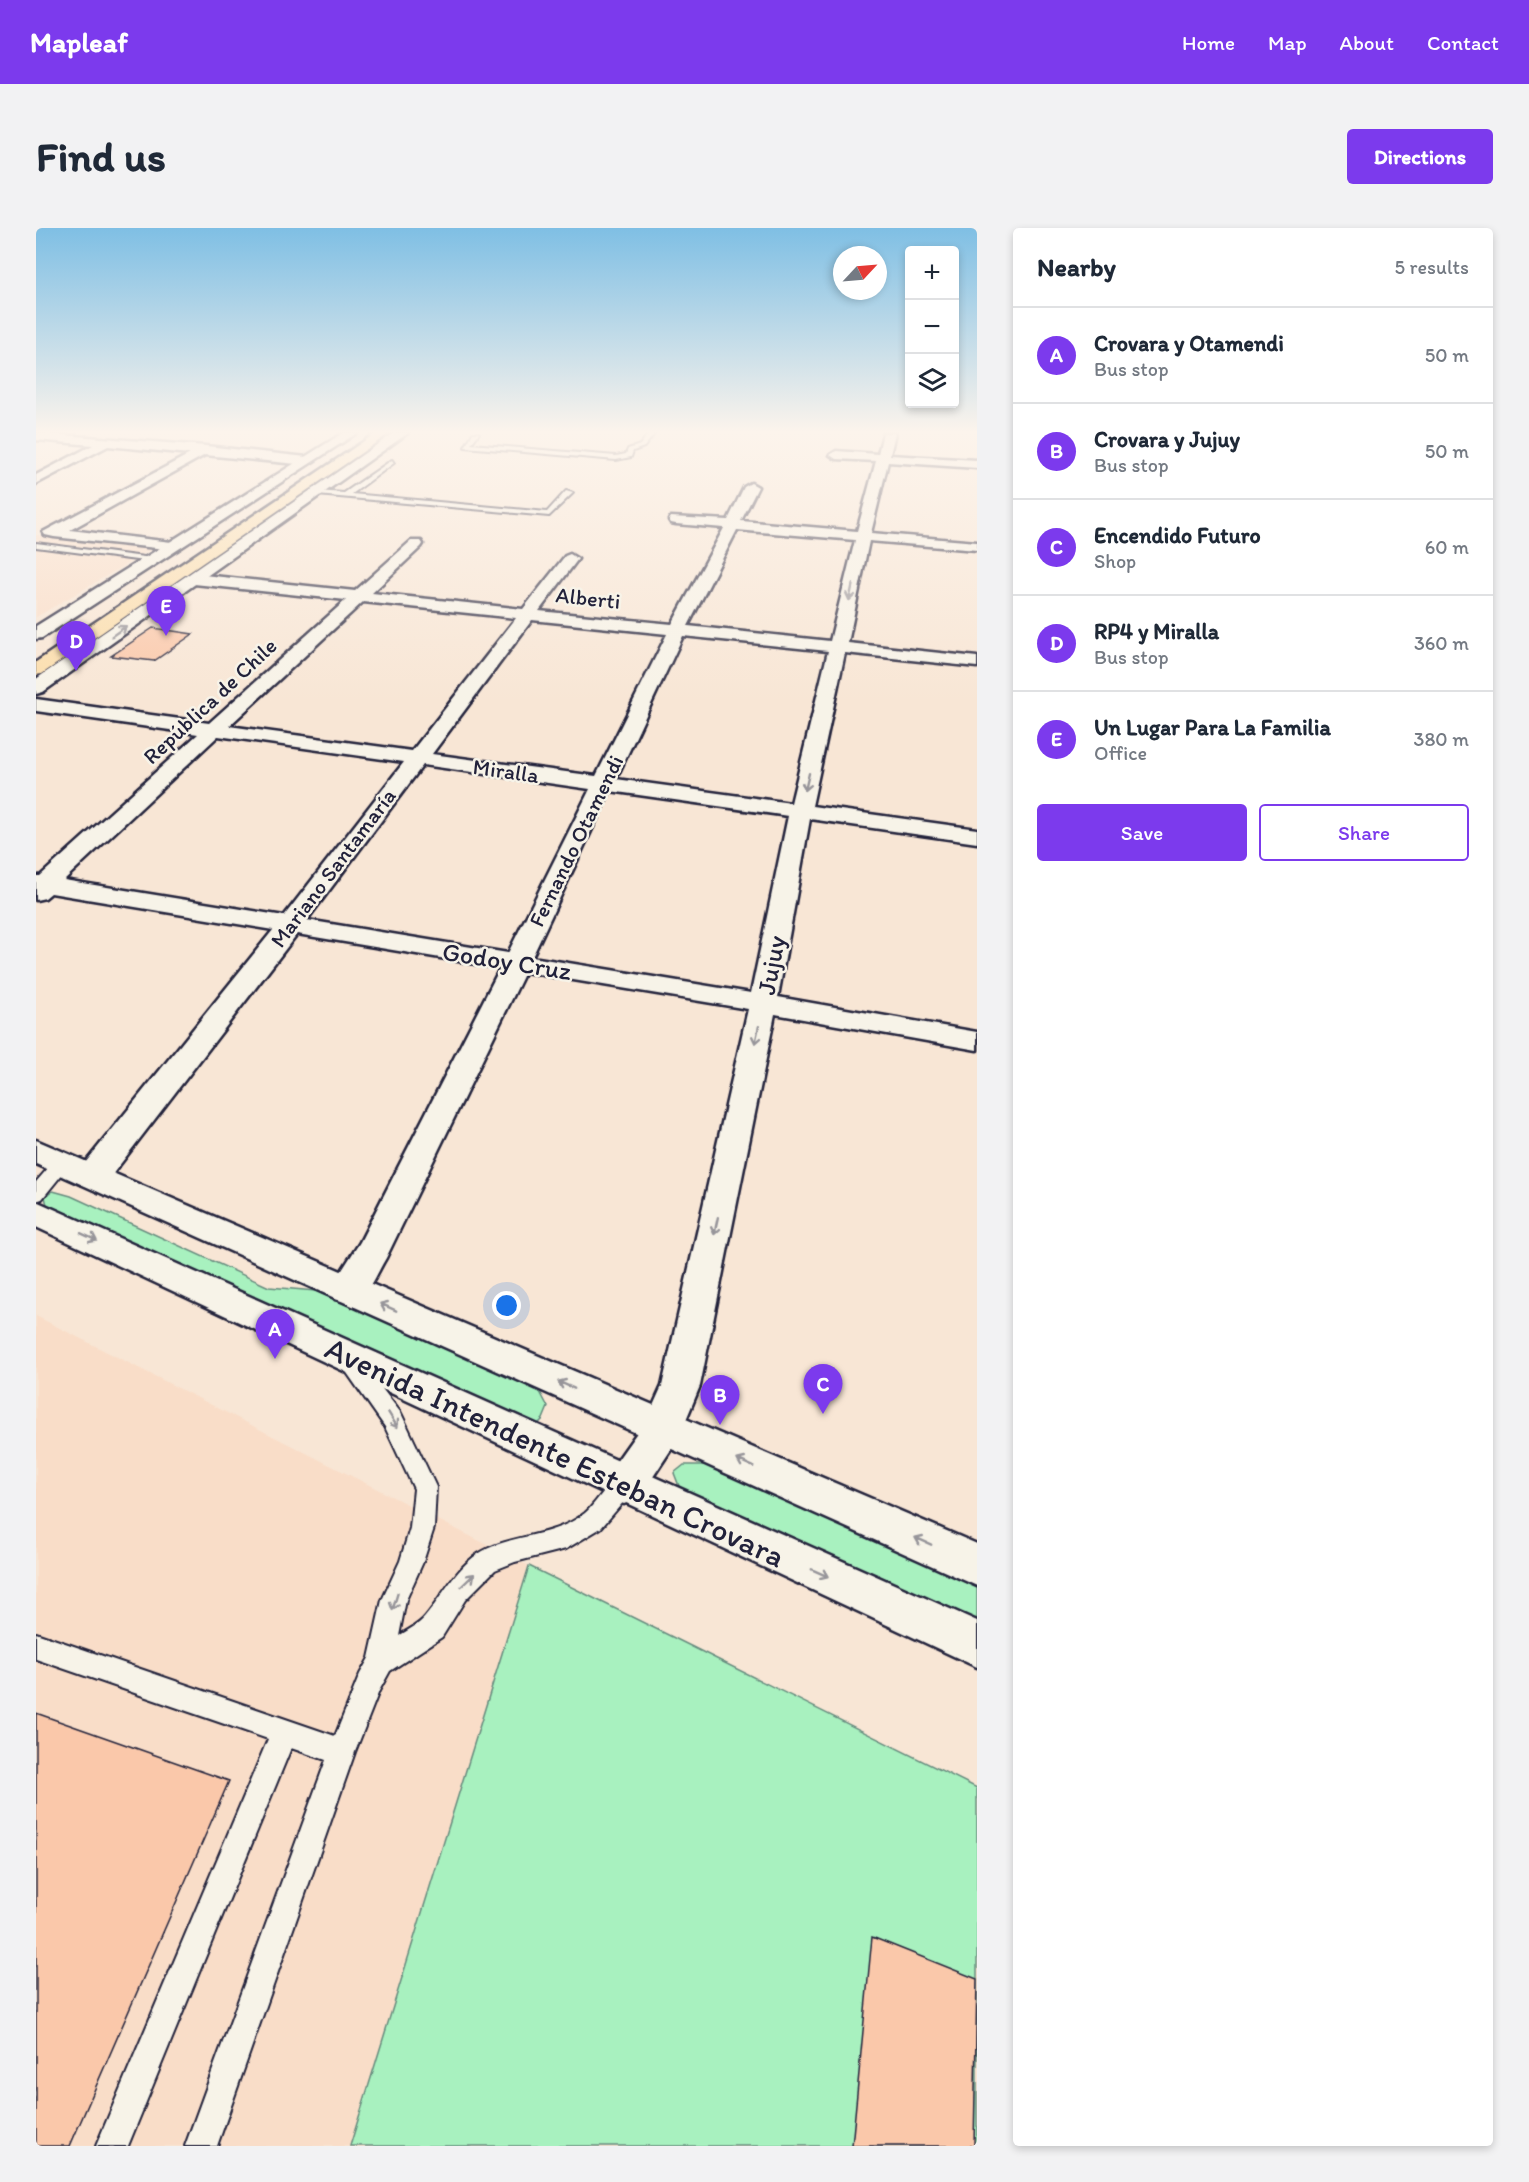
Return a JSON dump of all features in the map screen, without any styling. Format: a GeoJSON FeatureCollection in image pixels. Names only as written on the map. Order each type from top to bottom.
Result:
{"type":"FeatureCollection","features":[{"type":"Feature","properties":{"kind":"main road"},"geometry":{"type":"LineString","coordinates":[[36,650],[232,523]]}},
{"type":"Feature","properties":{"kind":"main road"},"geometry":{"type":"LineString","coordinates":[[36,670],[253,523]]}},
{"type":"Feature","properties":{"kind":"street"},"geometry":{"type":"LineString","coordinates":[[54,533],[73,523]]}},
{"type":"Feature","properties":{"kind":"street"},"geometry":{"type":"LineString","coordinates":[[36,634],[211,523]]}},
{"type":"Feature","properties":{"kind":"street"},"geometry":{"type":"LineString","coordinates":[[36,688],[275,523]]}},
{"type":"Feature","properties":{"kind":"street"},"geometry":{"type":"LineString","coordinates":[[705,523],[977,546]]}},
{"type":"Feature","properties":{"kind":"street","name":"Jujuy"},"geometry":{"type":"LineString","coordinates":[[624,1485],[664,1427],[681,1386],[763,1003],[801,812],[867,523]]}},
{"type":"Feature","properties":{"kind":"street","name":"Fernando Otamendi"},"geometry":{"type":"LineString","coordinates":[[348,1289],[374,1249],[518,962],[678,629],[734,525]]}},
{"type":"Feature","properties":{"kind":"street"},"geometry":{"type":"LineString","coordinates":[[36,531],[175,546]]}},
{"type":"Feature","properties":{"kind":"street","name":"República de Chile"},"geometry":{"type":"LineString","coordinates":[[39,887],[416,544]]}},
{"type":"Feature","properties":{"kind":"street","name":"Mariano Santamaría"},"geometry":{"type":"LineString","coordinates":[[64,1164],[290,925],[570,558]]}},
{"type":"Feature","properties":{"kind":"street","name":"Alberti"},"geometry":{"type":"LineString","coordinates":[[194,579],[977,662]]}},
{"type":"Feature","properties":{"kind":"street","name":"Miralla"},"geometry":{"type":"LineString","coordinates":[[36,705],[977,836]]}},
{"type":"Feature","properties":{"kind":"street","name":"Godoy Cruz"},"geometry":{"type":"LineString","coordinates":[[39,887],[518,962],[977,1041]]}},
{"type":"Feature","properties":{"kind":"street"},"geometry":{"type":"LineString","coordinates":[[64,1164],[977,1564]]}},
{"type":"Feature","properties":{"kind":"street","name":"Avenida Intendente Esteban Crovara"},"geometry":{"type":"LineString","coordinates":[[36,1213],[345,1357],[471,1412],[624,1485],[977,1644]]}},
{"type":"Feature","properties":{"kind":"lane"},"geometry":{"type":"LineString","coordinates":[[36,545],[152,560]]}},
{"type":"Feature","properties":{"kind":"lane"},"geometry":{"type":"LineString","coordinates":[[36,1194],[64,1164]]}},
{"type":"Feature","properties":{"kind":"lane"},"geometry":{"type":"LineString","coordinates":[[201,2146],[342,1752],[369,1683],[381,1662],[394,1600],[411,1562],[422,1528],[425,1487],[414,1473],[405,1444],[393,1419],[345,1357]]}},
{"type":"Feature","properties":{"kind":"lane"},"geometry":{"type":"LineString","coordinates":[[381,1662],[433,1628],[456,1592],[487,1562],[513,1551],[558,1541],[592,1520],[624,1485]]}},
{"type":"Feature","properties":{"kind":"lane"},"geometry":{"type":"LineString","coordinates":[[36,1646],[342,1752]]}},
{"type":"Feature","properties":{"kind":"lane"},"geometry":{"type":"LineString","coordinates":[[112,2146],[284,1732]]}},
{"type":"Feature","properties":{"kind":"shaded area"},"geometry":{"type":"Polygon","coordinates":[[[36,535],[156,547],[36,617],[36,535]]]}},
{"type":"Feature","properties":{"kind":"shaded area"},"geometry":{"type":"Polygon","coordinates":[[[36,1316],[529,1566],[350,2146],[36,2146],[36,1316]]]}},
{"type":"Feature","properties":{"kind":"green space"},"geometry":{"type":"Polygon","coordinates":[[[53,1191],[71,1196],[269,1287],[316,1291],[539,1390],[548,1407],[543,1419],[538,1424],[531,1425],[47,1205],[45,1197],[53,1191]]]}},
{"type":"Feature","properties":{"kind":"green space"},"geometry":{"type":"Polygon","coordinates":[[[684,1465],[706,1465],[977,1584],[977,1632],[691,1499],[679,1486],[674,1473],[684,1465]]]}},
{"type":"Feature","properties":{"kind":"green space"},"geometry":{"type":"Polygon","coordinates":[[[529,1566],[977,1788],[977,2146],[350,2146],[529,1566]]]}},
{"type":"Feature","properties":{"kind":"building"},"geometry":{"type":"Polygon","coordinates":[[[153,628],[193,634],[154,661],[111,656],[153,628]]]}},
{"type":"Feature","properties":{"kind":"building"},"geometry":{"type":"Polygon","coordinates":[[[36,1713],[229,1781],[70,2146],[36,2146],[36,1713]]]}},
{"type":"Feature","properties":{"kind":"building"},"geometry":{"type":"Polygon","coordinates":[[[872,1937],[977,1979],[974,2146],[852,2146],[872,1937]]]}},
{"type":"Feature","properties":{"kind":"place","name":"Un Lugar Para La Familia"},"geometry":{"type":"Point","coordinates":[166,636]}},
{"type":"Feature","properties":{"kind":"place","name":"RP4 y Miralla"},"geometry":{"type":"Point","coordinates":[76,671]}},
{"type":"Feature","properties":{"kind":"place","name":"Crovara y Otamendi"},"geometry":{"type":"Point","coordinates":[275,1359]}},
{"type":"Feature","properties":{"kind":"place","name":"Encendido Futuro"},"geometry":{"type":"Point","coordinates":[823,1414]}},
{"type":"Feature","properties":{"kind":"place","name":"Crovara y Jujuy"},"geometry":{"type":"Point","coordinates":[720,1425]}}]}
